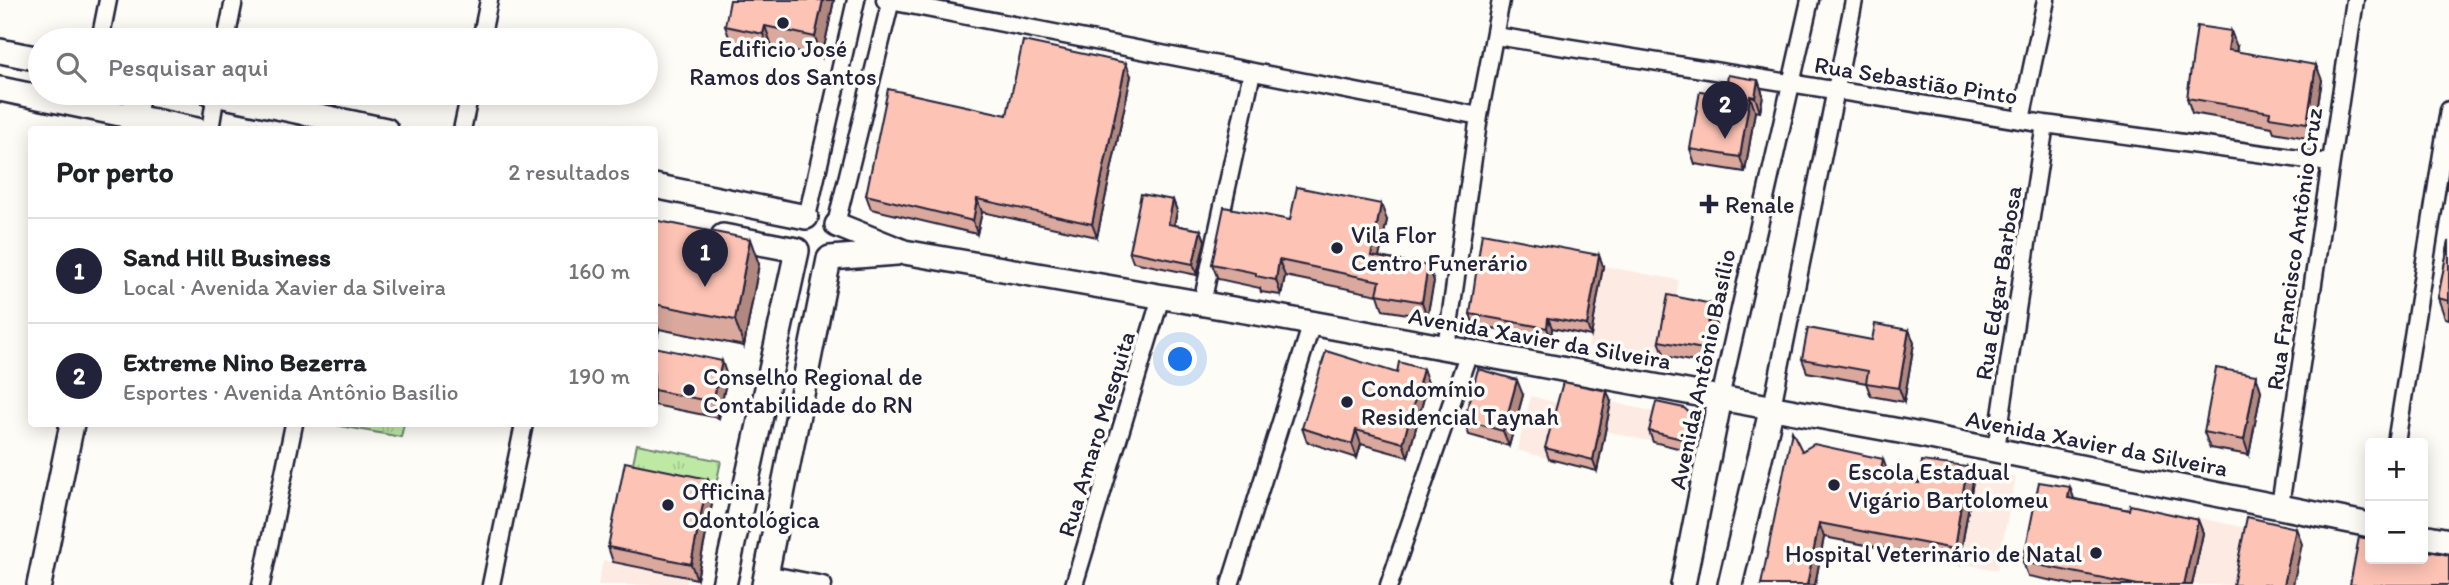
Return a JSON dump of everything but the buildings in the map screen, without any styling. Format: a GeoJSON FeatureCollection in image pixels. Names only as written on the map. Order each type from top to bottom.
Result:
{"type":"FeatureCollection","features":[{"type":"Feature","properties":{"kind":"main road"},"geometry":{"type":"LineString","coordinates":[[0,51],[28,57]]}},
{"type":"Feature","properties":{"kind":"main road"},"geometry":{"type":"LineString","coordinates":[[0,89],[28,96]]}},
{"type":"Feature","properties":{"kind":"main road"},"geometry":{"type":"LineString","coordinates":[[62,105],[132,123],[160,126]]}},
{"type":"Feature","properties":{"kind":"main road"},"geometry":{"type":"LineString","coordinates":[[132,123],[136,105]]}},
{"type":"Feature","properties":{"kind":"main road"},"geometry":{"type":"LineString","coordinates":[[265,105],[354,126]]}},
{"type":"Feature","properties":{"kind":"main road"},"geometry":{"type":"LineString","coordinates":[[658,187],[807,217],[826,216],[836,225],[841,239],[839,247],[830,259],[765,580]]}},
{"type":"Feature","properties":{"kind":"main road"},"geometry":{"type":"LineString","coordinates":[[724,585],[797,251],[795,232],[807,217]]}},
{"type":"Feature","properties":{"kind":"main road","name":"Avenida Xavier da Silveira"},"geometry":{"type":"LineString","coordinates":[[836,225],[904,252],[1202,303],[1772,407],[1996,449],[2365,524]]}},
{"type":"Feature","properties":{"kind":"main road"},"geometry":{"type":"LineString","coordinates":[[695,230],[797,251],[811,261],[830,259]]}},
{"type":"Feature","properties":{"kind":"main road","name":"Avenida Xavier da Silveira"},"geometry":{"type":"LineString","coordinates":[[830,259],[904,252]]}},
{"type":"Feature","properties":{"kind":"main road","name":"Avenida Antônio Basílio"},"geometry":{"type":"LineString","coordinates":[[1683,585],[1720,398]]}},
{"type":"Feature","properties":{"kind":"main road"},"geometry":{"type":"LineString","coordinates":[[1730,585],[1772,407]]}},
{"type":"Feature","properties":{"kind":"main road"},"geometry":{"type":"LineString","coordinates":[[39,585],[71,427]]}},
{"type":"Feature","properties":{"kind":"main road"},"geometry":{"type":"LineString","coordinates":[[2428,537],[2449,541]]}},
{"type":"Feature","properties":{"kind":"street"},"geometry":{"type":"LineString","coordinates":[[102,28],[108,0]]}},
{"type":"Feature","properties":{"kind":"street"},"geometry":{"type":"LineString","coordinates":[[228,28],[234,0]]}},
{"type":"Feature","properties":{"kind":"street"},"geometry":{"type":"LineString","coordinates":[[483,28],[489,0]]}},
{"type":"Feature","properties":{"kind":"street"},"geometry":{"type":"LineString","coordinates":[[807,217],[856,0]]}},
{"type":"Feature","properties":{"kind":"street"},"geometry":{"type":"LineString","coordinates":[[836,225],[889,0],[1479,116]]}},
{"type":"Feature","properties":{"kind":"street"},"geometry":{"type":"LineString","coordinates":[[1446,347],[1479,116],[1501,0]]}},
{"type":"Feature","properties":{"kind":"street","name":"Avenida Antônio Basílio"},"geometry":{"type":"LineString","coordinates":[[1720,398],[1810,0]]}},
{"type":"Feature","properties":{"kind":"street"},"geometry":{"type":"LineString","coordinates":[[1772,407],[1854,0]]}},
{"type":"Feature","properties":{"kind":"street"},"geometry":{"type":"LineString","coordinates":[[2021,120],[2046,0]]}},
{"type":"Feature","properties":{"kind":"street","name":"Rua Francisco Antônio Cruz"},"geometry":{"type":"LineString","coordinates":[[2280,506],[2355,0]]}},
{"type":"Feature","properties":{"kind":"street","name":"Rua Sebastião Pinto"},"geometry":{"type":"LineString","coordinates":[[1496,36],[2045,124],[2329,163]]}},
{"type":"Feature","properties":{"kind":"street"},"geometry":{"type":"LineString","coordinates":[[1202,303],[1252,72]]}},
{"type":"Feature","properties":{"kind":"street"},"geometry":{"type":"LineString","coordinates":[[210,126],[213,105]]}},
{"type":"Feature","properties":{"kind":"street"},"geometry":{"type":"LineString","coordinates":[[464,126],[468,105]]}},
{"type":"Feature","properties":{"kind":"street"},"geometry":{"type":"LineString","coordinates":[[2397,438],[2449,110]]}},
{"type":"Feature","properties":{"kind":"street","name":"Rua Edgar Barbosa"},"geometry":{"type":"LineString","coordinates":[[1996,449],[2045,124]]}},
{"type":"Feature","properties":{"kind":"street","name":"Rua Amaro Mesquita"},"geometry":{"type":"LineString","coordinates":[[1073,585],[1161,297]]}},
{"type":"Feature","properties":{"kind":"street"},"geometry":{"type":"LineString","coordinates":[[1230,585],[1312,323]]}},
{"type":"Feature","properties":{"kind":"street"},"geometry":{"type":"LineString","coordinates":[[1389,585],[1469,352]]}},
{"type":"Feature","properties":{"kind":"street"},"geometry":{"type":"LineString","coordinates":[[261,585],[293,427]]}},
{"type":"Feature","properties":{"kind":"street"},"geometry":{"type":"LineString","coordinates":[[491,585],[523,427]]}},
{"type":"Feature","properties":{"kind":"street"},"geometry":{"type":"LineString","coordinates":[[765,580],[823,585]]}},
{"type":"Feature","properties":{"kind":"shaded area"},"geometry":{"type":"Polygon","coordinates":[[[1603,266],[1679,280],[1664,361],[1588,347],[1603,266]]]}},
{"type":"Feature","properties":{"kind":"shaded area"},"geometry":{"type":"Polygon","coordinates":[[[1531,396],[1564,405],[1549,459],[1517,450],[1531,396]]]}},
{"type":"Feature","properties":{"kind":"shaded area"},"geometry":{"type":"Polygon","coordinates":[[[1611,402],[1660,413],[1653,442],[1605,431],[1611,402]]]}},
{"type":"Feature","properties":{"kind":"shaded area"},"geometry":{"type":"Polygon","coordinates":[[[1975,469],[2016,477],[1997,570],[1959,563],[1975,469]]]}},
{"type":"Feature","properties":{"kind":"shaded area"},"geometry":{"type":"Polygon","coordinates":[[[2168,511],[2255,530],[2243,585],[2153,585],[2168,511]]]}},
{"type":"Feature","properties":{"kind":"shaded area"},"geometry":{"type":"Polygon","coordinates":[[[603,560],[688,577],[686,585],[598,585],[603,560]]]}},
{"type":"Feature","properties":{"kind":"green space"},"geometry":{"type":"Polygon","coordinates":[[[346,427],[403,427],[401,437],[346,427]]]}},
{"type":"Feature","properties":{"kind":"green space"},"geometry":{"type":"Polygon","coordinates":[[[637,444],[721,461],[714,494],[630,477],[637,444]]]}},
{"type":"Feature","properties":{"kind":"place","name":"Edificio José Ramos dos Santos"},"geometry":{"type":"Point","coordinates":[783,23]}},
{"type":"Feature","properties":{"kind":"place","name":"Extreme Nino Bezerra"},"geometry":{"type":"Point","coordinates":[1725,139]}},
{"type":"Feature","properties":{"kind":"place","name":"Renale"},"geometry":{"type":"Point","coordinates":[1709,204]}},
{"type":"Feature","properties":{"kind":"place","name":"Vila Flor Centro Funerário"},"geometry":{"type":"Point","coordinates":[1337,248]}},
{"type":"Feature","properties":{"kind":"place","name":"Sand Hill Business"},"geometry":{"type":"Point","coordinates":[705,287]}},
{"type":"Feature","properties":{"kind":"place","name":"Conselho Regional de Contabilidade do RN"},"geometry":{"type":"Point","coordinates":[689,390]}},
{"type":"Feature","properties":{"kind":"place","name":"Condomínio Residencial Taynah"},"geometry":{"type":"Point","coordinates":[1347,402]}},
{"type":"Feature","properties":{"kind":"place","name":"Escola Estadual Vigário Bartolomeu"},"geometry":{"type":"Point","coordinates":[1834,485]}},
{"type":"Feature","properties":{"kind":"place","name":"Officina Odontológica"},"geometry":{"type":"Point","coordinates":[668,505]}},
{"type":"Feature","properties":{"kind":"place","name":"Hospital Veterinário de Natal"},"geometry":{"type":"Point","coordinates":[2096,553]}}]}
